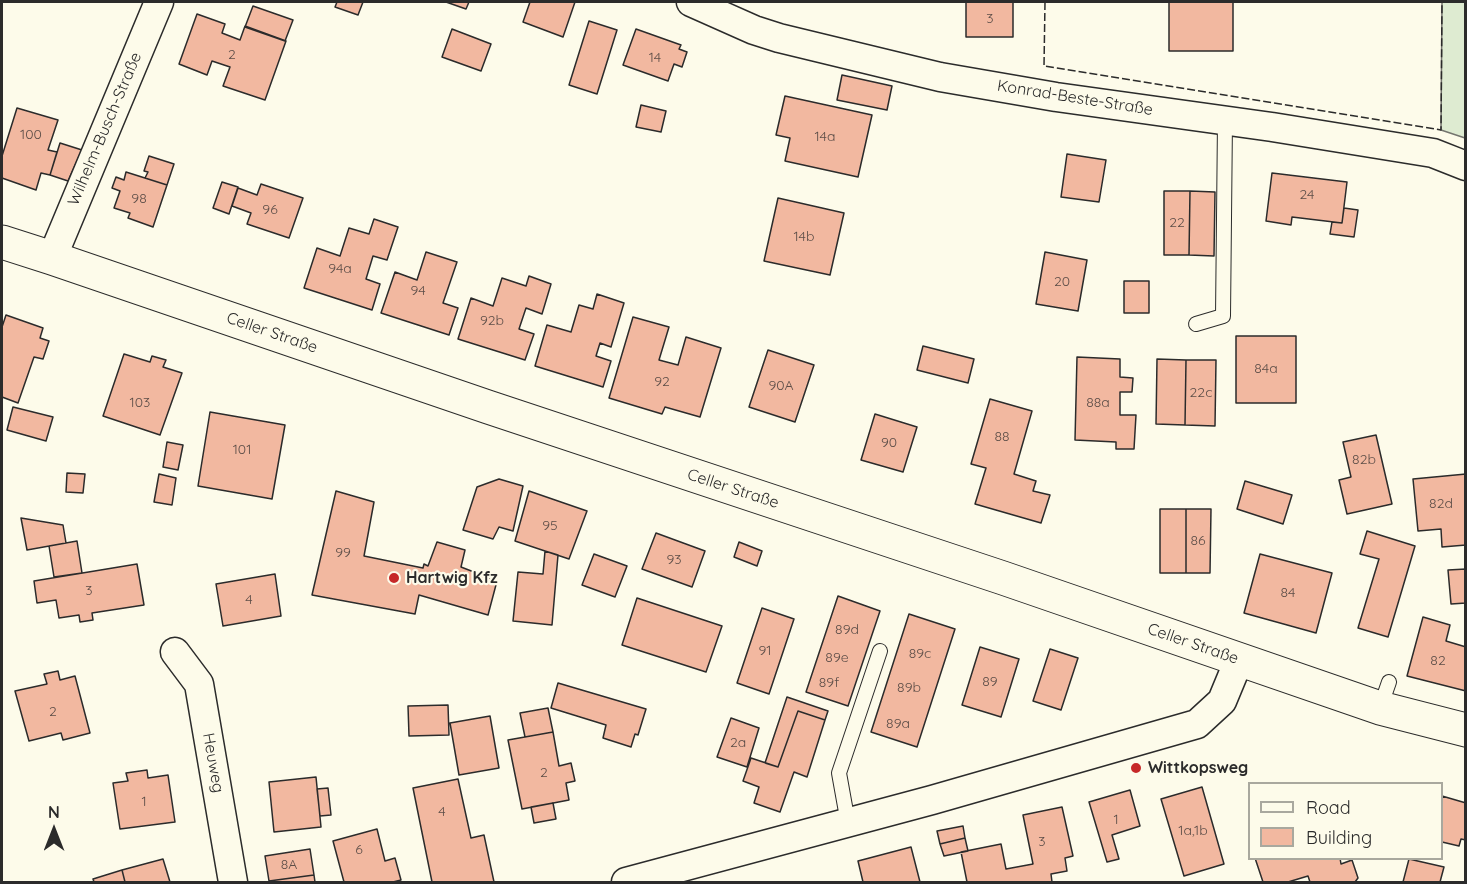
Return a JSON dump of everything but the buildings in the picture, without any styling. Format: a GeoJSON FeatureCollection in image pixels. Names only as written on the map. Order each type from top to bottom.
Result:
{"type":"FeatureCollection","features":[{"type":"Feature","properties":{"kind":"street","name":"Wilhelm-Busch-Straße"},"geometry":{"type":"LineString","coordinates":[[52,258],[159,2]]}},
{"type":"Feature","properties":{"kind":"street","name":"Konrad-Beste-Straße"},"geometry":{"type":"LineString","coordinates":[[691,2],[771,36],[919,72],[1056,97],[1225,120],[1433,153],[1466,166]]}},
{"type":"Feature","properties":{"kind":"street","name":"Celler Straße"},"geometry":{"type":"LineString","coordinates":[[2,242],[1003,578],[1239,660],[1384,695],[1466,730]]}},
{"type":"Feature","properties":{"kind":"street","name":"Heuweg"},"geometry":{"type":"LineString","coordinates":[[175,652],[199,684],[233,882]]}},
{"type":"Feature","properties":{"kind":"street"},"geometry":{"type":"LineString","coordinates":[[626,882],[848,823],[1197,724],[1222,701],[1239,660]]}},
{"type":"Feature","properties":{"kind":"lane"},"geometry":{"type":"LineString","coordinates":[[1196,324],[1223,316],[1225,120]]}},
{"type":"Feature","properties":{"kind":"lane"},"geometry":{"type":"LineString","coordinates":[[848,823],[839,773],[880,651]]}},
{"type":"Feature","properties":{"kind":"green space"},"geometry":{"type":"Polygon","coordinates":[[[1442,2],[1465,2],[1465,138],[1441,130],[1442,2]]]}},
{"type":"Feature","properties":{"kind":"fence"},"geometry":{"type":"LineString","coordinates":[[1045,2],[1044,66],[1441,130],[1442,2]]}},
{"type":"Feature","properties":{"kind":"place","name":"Hartwig Kfz"},"geometry":{"type":"Point","coordinates":[394,578]}},
{"type":"Feature","properties":{"kind":"place","name":"Wittkopsweg"},"geometry":{"type":"Point","coordinates":[1136,768]}}]}
